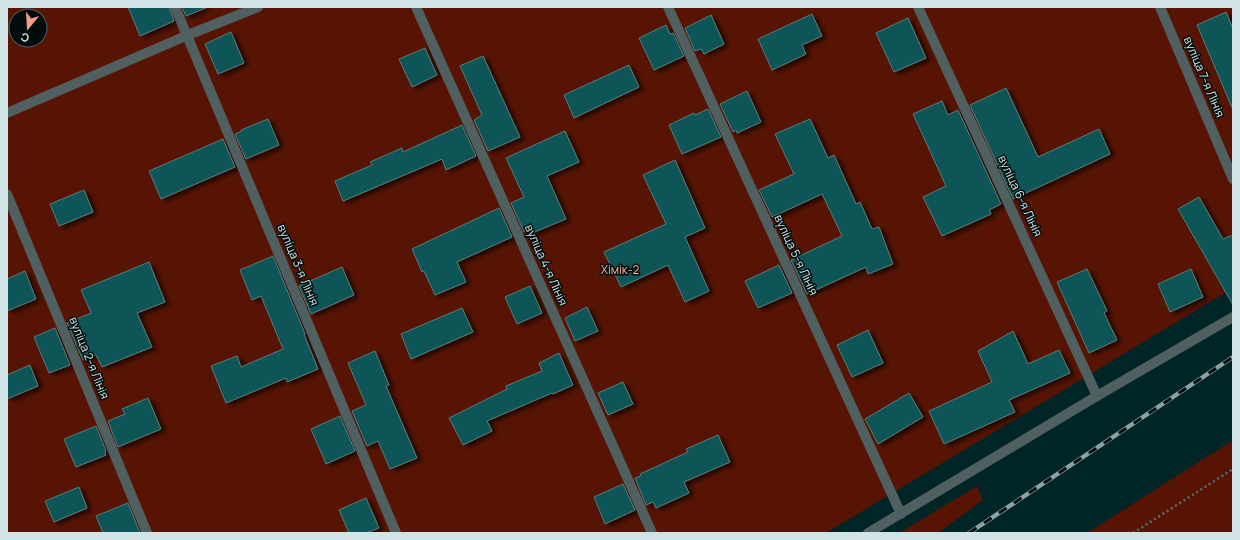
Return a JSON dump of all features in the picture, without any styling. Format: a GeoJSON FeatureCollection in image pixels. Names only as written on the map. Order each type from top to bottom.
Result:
{"type":"FeatureCollection","features":[{"type":"Feature","properties":{"kind":"street","name":"вуліца 3-я Лінія"},"geometry":{"type":"LineString","coordinates":[[175,7],[396,533]]}},
{"type":"Feature","properties":{"kind":"street"},"geometry":{"type":"LineString","coordinates":[[7,113],[188,35],[258,7]]}},
{"type":"Feature","properties":{"kind":"street","name":"вуліца 4-я Лінія"},"geometry":{"type":"LineString","coordinates":[[416,7],[652,533]]}},
{"type":"Feature","properties":{"kind":"street","name":"вуліца 5-я Лінія"},"geometry":{"type":"LineString","coordinates":[[668,7],[901,514]]}},
{"type":"Feature","properties":{"kind":"street","name":"вуліца 6-я Лінія"},"geometry":{"type":"LineString","coordinates":[[918,7],[1097,396]]}},
{"type":"Feature","properties":{"kind":"street","name":"вуліца 7-я Лінія"},"geometry":{"type":"LineString","coordinates":[[1160,7],[1233,179]]}},
{"type":"Feature","properties":{"kind":"street","name":"вуліца 2-я Лінія"},"geometry":{"type":"LineString","coordinates":[[7,194],[147,533]]}},
{"type":"Feature","properties":{"kind":"street"},"geometry":{"type":"LineString","coordinates":[[868,533],[1097,396],[1233,318]]}},
{"type":"Feature","properties":{"kind":"path"},"geometry":{"type":"LineString","coordinates":[[1133,533],[1233,469]]}},
{"type":"Feature","properties":{"kind":"green space","name":"Хімік-2"},"geometry":{"type":"Polygon","coordinates":[[[7,7],[1233,7],[1233,288],[826,533],[7,533],[7,7]]]}},
{"type":"Feature","properties":{"kind":"green space"},"geometry":{"type":"Polygon","coordinates":[[[1233,440],[1233,533],[1087,533],[1233,440]]]}},
{"type":"Feature","properties":{"kind":"green space"},"geometry":{"type":"Polygon","coordinates":[[[977,486],[983,500],[938,533],[899,533],[977,486]]]}},
{"type":"Feature","properties":{"kind":"building"},"geometry":{"type":"Polygon","coordinates":[[[128,7],[169,7],[174,21],[140,36],[128,7]]]}},
{"type":"Feature","properties":{"kind":"building"},"geometry":{"type":"Polygon","coordinates":[[[182,7],[208,7],[186,16],[182,7]]]}},
{"type":"Feature","properties":{"kind":"building"},"geometry":{"type":"Polygon","coordinates":[[[1226,12],[1233,29],[1233,110],[1197,25],[1226,12]]]}},
{"type":"Feature","properties":{"kind":"building"},"geometry":{"type":"Polygon","coordinates":[[[812,14],[822,36],[802,45],[806,54],[772,70],[758,39],[812,14]]]}},
{"type":"Feature","properties":{"kind":"building"},"geometry":{"type":"Polygon","coordinates":[[[711,15],[724,44],[704,54],[701,49],[695,51],[685,28],[711,15]]]}},
{"type":"Feature","properties":{"kind":"building"},"geometry":{"type":"Polygon","coordinates":[[[908,18],[926,58],[894,72],[876,33],[908,18]]]}},
{"type":"Feature","properties":{"kind":"building"},"geometry":{"type":"Polygon","coordinates":[[[666,25],[670,34],[673,33],[684,56],[654,70],[639,38],[666,25]]]}},
{"type":"Feature","properties":{"kind":"building"},"geometry":{"type":"Polygon","coordinates":[[[231,32],[244,63],[218,74],[205,44],[231,32]]]}},
{"type":"Feature","properties":{"kind":"building"},"geometry":{"type":"Polygon","coordinates":[[[425,48],[437,75],[412,87],[399,59],[425,48]]]}},
{"type":"Feature","properties":{"kind":"building"},"geometry":{"type":"Polygon","coordinates":[[[483,56],[520,137],[488,151],[474,120],[482,115],[460,66],[483,56]]]}},
{"type":"Feature","properties":{"kind":"building"},"geometry":{"type":"Polygon","coordinates":[[[629,65],[639,87],[574,118],[564,95],[629,65]]]}},
{"type":"Feature","properties":{"kind":"building"},"geometry":{"type":"Polygon","coordinates":[[[1006,88],[1038,157],[1099,129],[1110,154],[1013,199],[970,105],[1006,88]]]}},
{"type":"Feature","properties":{"kind":"building"},"geometry":{"type":"Polygon","coordinates":[[[747,91],[761,122],[737,133],[736,130],[733,132],[720,104],[747,91]]]}},
{"type":"Feature","properties":{"kind":"building"},"geometry":{"type":"Polygon","coordinates":[[[942,101],[948,115],[958,110],[1001,204],[989,210],[991,214],[942,236],[923,197],[946,186],[913,114],[942,101]]]}},
{"type":"Feature","properties":{"kind":"building"},"geometry":{"type":"Polygon","coordinates":[[[708,109],[721,137],[682,154],[669,125],[694,113],[695,115],[708,109]]]}},
{"type":"Feature","properties":{"kind":"building"},"geometry":{"type":"Polygon","coordinates":[[[268,119],[279,145],[246,159],[235,134],[268,119]]]}},
{"type":"Feature","properties":{"kind":"building"},"geometry":{"type":"Polygon","coordinates":[[[810,119],[828,158],[834,155],[856,204],[860,202],[872,229],[879,227],[893,264],[868,274],[866,267],[807,294],[791,260],[842,236],[822,194],[772,217],[759,190],[794,174],[775,134],[810,119]]]}},
{"type":"Feature","properties":{"kind":"building"},"geometry":{"type":"Polygon","coordinates":[[[462,125],[476,156],[446,170],[442,159],[343,201],[335,181],[372,165],[370,162],[402,148],[403,152],[462,125]]]}},
{"type":"Feature","properties":{"kind":"building"},"geometry":{"type":"Polygon","coordinates":[[[565,131],[579,162],[547,176],[566,219],[532,233],[530,229],[524,232],[511,203],[524,197],[506,158],[565,131]]]}},
{"type":"Feature","properties":{"kind":"building"},"geometry":{"type":"Polygon","coordinates":[[[223,139],[235,167],[161,199],[149,171],[223,139]]]}},
{"type":"Feature","properties":{"kind":"building"},"geometry":{"type":"Polygon","coordinates":[[[675,160],[705,228],[685,237],[709,291],[685,302],[668,265],[621,287],[604,252],[666,224],[643,175],[675,160]]]}},
{"type":"Feature","properties":{"kind":"building"},"geometry":{"type":"Polygon","coordinates":[[[84,190],[93,212],[59,226],[50,204],[84,190]]]}},
{"type":"Feature","properties":{"kind":"building"},"geometry":{"type":"Polygon","coordinates":[[[1199,197],[1223,239],[1233,235],[1233,305],[1178,209],[1199,197]]]}},
{"type":"Feature","properties":{"kind":"building"},"geometry":{"type":"Polygon","coordinates":[[[499,208],[512,237],[457,262],[466,282],[435,295],[424,271],[422,272],[412,249],[499,208]]]}},
{"type":"Feature","properties":{"kind":"building"},"geometry":{"type":"Polygon","coordinates":[[[273,256],[318,369],[287,382],[286,378],[226,403],[211,366],[237,356],[241,367],[283,349],[261,296],[252,300],[240,270],[273,256]]]}},
{"type":"Feature","properties":{"kind":"building"},"geometry":{"type":"Polygon","coordinates":[[[149,262],[165,302],[137,313],[152,347],[102,367],[96,355],[83,360],[67,323],[91,313],[81,290],[149,262]]]}},
{"type":"Feature","properties":{"kind":"building"},"geometry":{"type":"Polygon","coordinates":[[[779,265],[792,293],[758,308],[745,281],[779,265]]]}},
{"type":"Feature","properties":{"kind":"building"},"geometry":{"type":"Polygon","coordinates":[[[342,267],[354,295],[311,314],[299,286],[342,267]]]}},
{"type":"Feature","properties":{"kind":"building"},"geometry":{"type":"Polygon","coordinates":[[[1087,269],[1107,311],[1104,313],[1117,340],[1089,353],[1057,282],[1087,269]]]}},
{"type":"Feature","properties":{"kind":"building"},"geometry":{"type":"Polygon","coordinates":[[[1191,269],[1203,297],[1170,312],[1158,284],[1191,269]]]}},
{"type":"Feature","properties":{"kind":"building"},"geometry":{"type":"Polygon","coordinates":[[[25,271],[36,299],[7,311],[7,279],[25,271]]]}},
{"type":"Feature","properties":{"kind":"building"},"geometry":{"type":"Polygon","coordinates":[[[530,286],[542,313],[517,324],[505,297],[530,286]]]}},
{"type":"Feature","properties":{"kind":"building"},"geometry":{"type":"Polygon","coordinates":[[[587,307],[598,331],[575,341],[565,318],[587,307]]]}},
{"type":"Feature","properties":{"kind":"building"},"geometry":{"type":"Polygon","coordinates":[[[462,308],[473,332],[411,359],[401,334],[462,308]]]}},
{"type":"Feature","properties":{"kind":"building"},"geometry":{"type":"Polygon","coordinates":[[[55,328],[70,365],[49,373],[34,337],[55,328]]]}},
{"type":"Feature","properties":{"kind":"building"},"geometry":{"type":"Polygon","coordinates":[[[868,330],[883,363],[852,377],[837,345],[868,330]]]}},
{"type":"Feature","properties":{"kind":"building"},"geometry":{"type":"Polygon","coordinates":[[[1013,331],[1028,364],[1059,350],[1070,373],[1009,400],[1015,412],[944,444],[929,411],[992,382],[978,351],[1013,331]]]}},
{"type":"Feature","properties":{"kind":"building"},"geometry":{"type":"Polygon","coordinates":[[[375,351],[389,385],[386,386],[417,458],[390,469],[378,441],[367,446],[352,411],[366,405],[348,363],[375,351]]]}},
{"type":"Feature","properties":{"kind":"building"},"geometry":{"type":"Polygon","coordinates":[[[559,353],[573,385],[487,421],[492,431],[463,445],[449,418],[507,389],[506,386],[542,371],[539,363],[559,353]]]}},
{"type":"Feature","properties":{"kind":"building"},"geometry":{"type":"Polygon","coordinates":[[[30,365],[38,386],[7,399],[7,375],[30,365]]]}},
{"type":"Feature","properties":{"kind":"building"},"geometry":{"type":"Polygon","coordinates":[[[623,382],[633,404],[608,415],[598,393],[623,382]]]}},
{"type":"Feature","properties":{"kind":"building"},"geometry":{"type":"Polygon","coordinates":[[[909,393],[923,417],[878,444],[865,419],[909,393]]]}},
{"type":"Feature","properties":{"kind":"building"},"geometry":{"type":"Polygon","coordinates":[[[148,398],[161,429],[118,447],[108,421],[125,414],[122,409],[148,398]]]}},
{"type":"Feature","properties":{"kind":"building"},"geometry":{"type":"Polygon","coordinates":[[[340,416],[355,451],[326,464],[311,429],[340,416]]]}},
{"type":"Feature","properties":{"kind":"building"},"geometry":{"type":"Polygon","coordinates":[[[96,426],[106,451],[106,455],[76,467],[64,439],[96,426]]]}},
{"type":"Feature","properties":{"kind":"building"},"geometry":{"type":"Polygon","coordinates":[[[718,435],[730,462],[684,482],[689,493],[656,508],[653,502],[646,505],[635,478],[641,476],[640,474],[688,452],[686,449],[718,435]]]}},
{"type":"Feature","properties":{"kind":"building"},"geometry":{"type":"Polygon","coordinates":[[[623,484],[635,510],[605,524],[594,497],[623,484]]]}},
{"type":"Feature","properties":{"kind":"building"},"geometry":{"type":"Polygon","coordinates":[[[79,487],[87,508],[54,522],[45,501],[79,487]]]}},
{"type":"Feature","properties":{"kind":"building"},"geometry":{"type":"Polygon","coordinates":[[[366,498],[379,528],[366,533],[349,533],[339,510],[366,498]]]}},
{"type":"Feature","properties":{"kind":"building"},"geometry":{"type":"Polygon","coordinates":[[[128,503],[140,533],[103,533],[96,516],[128,503]]]}},
{"type":"Feature","properties":{"kind":"railway"},"geometry":{"type":"LineString","coordinates":[[969,533],[1233,357]]}}]}
